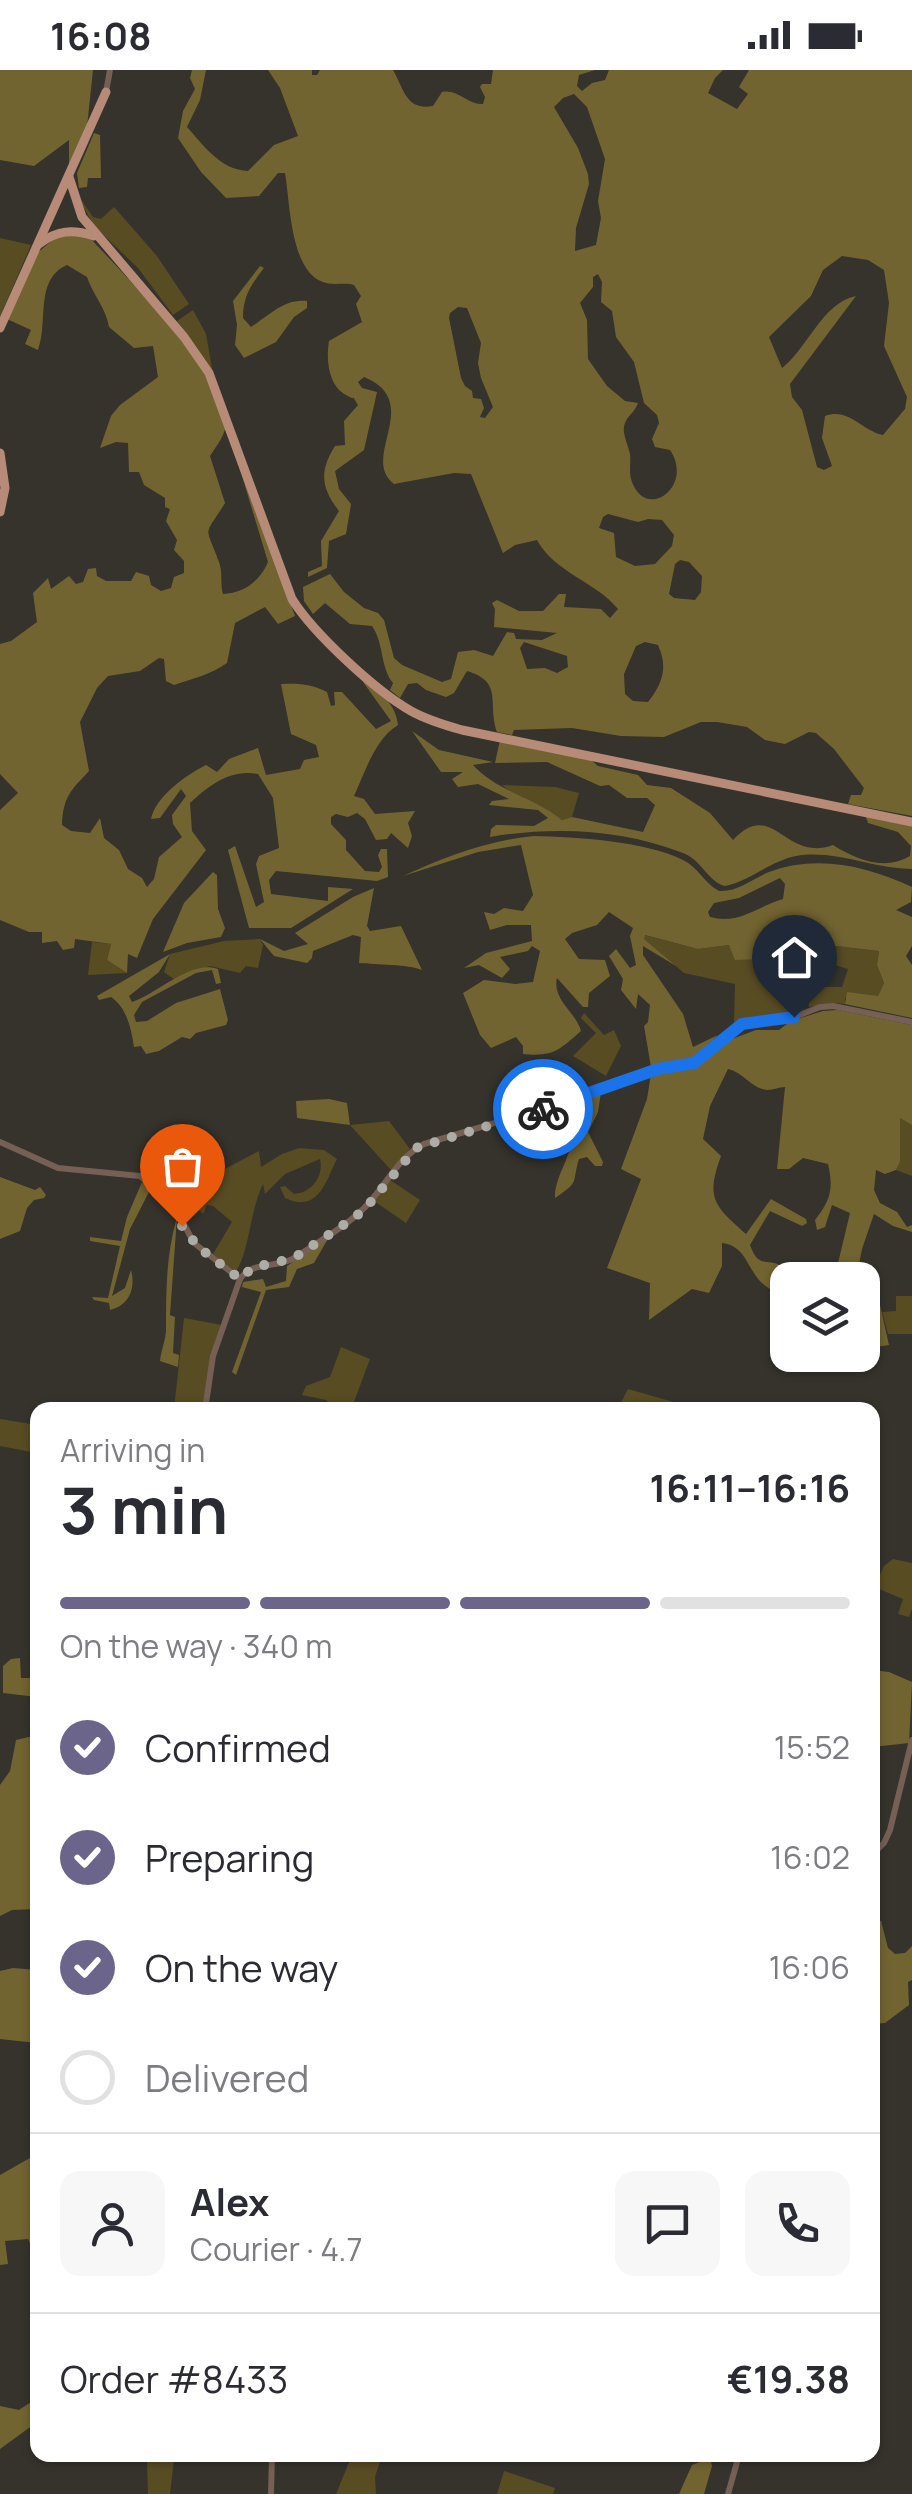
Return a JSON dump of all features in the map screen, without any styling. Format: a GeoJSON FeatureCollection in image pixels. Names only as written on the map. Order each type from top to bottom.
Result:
{"type":"FeatureCollection","features":[{"type":"Feature","properties":{"kind":"main road"},"geometry":{"type":"LineString","coordinates":[[71,231],[60,222],[70,178],[106,92]]}},
{"type":"Feature","properties":{"kind":"main road"},"geometry":{"type":"LineString","coordinates":[[70,178],[82,217],[184,337],[209,373],[283,579],[297,607],[312,626],[393,699],[421,716],[462,730],[912,822]]}},
{"type":"Feature","properties":{"kind":"main road"},"geometry":{"type":"LineString","coordinates":[[63,211],[82,217]]}},
{"type":"Feature","properties":{"kind":"main road"},"geometry":{"type":"LineString","coordinates":[[0,328],[36,246],[63,211]]}},
{"type":"Feature","properties":{"kind":"main road"},"geometry":{"type":"LineString","coordinates":[[36,246],[53,235],[71,231],[97,237]]}},
{"type":"Feature","properties":{"kind":"main road"},"geometry":{"type":"LineString","coordinates":[[0,452],[6,488],[0,512]]}},
{"type":"Feature","properties":{"kind":"street"},"geometry":{"type":"LineString","coordinates":[[106,92],[110,70]]}},
{"type":"Feature","properties":{"kind":"street"},"geometry":{"type":"LineString","coordinates":[[206,1402],[213,1356],[240,1279],[252,1268],[294,1258],[351,1220],[364,1210],[408,1155],[424,1144],[658,1069],[687,1066],[742,1024],[789,1019],[826,1006],[912,1022]]}},
{"type":"Feature","properties":{"kind":"street"},"geometry":{"type":"LineString","coordinates":[[0,1142],[58,1168],[140,1176],[171,1203],[190,1239],[240,1279]]}},
{"type":"Feature","properties":{"kind":"street"},"geometry":{"type":"LineString","coordinates":[[880,1847],[890,1830],[912,1740]]}},
{"type":"Feature","properties":{"kind":"street"},"geometry":{"type":"LineString","coordinates":[[270,2494],[272,2462]]}},
{"type":"Feature","properties":{"kind":"street"},"geometry":{"type":"LineString","coordinates":[[728,2494],[737,2462]]}},
{"type":"Feature","properties":{"kind":"shaded area"},"geometry":{"type":"Polygon","coordinates":[[[0,70],[93,70],[87,127],[69,167],[69,140],[34,166],[0,160],[0,70]]]}},
{"type":"Feature","properties":{"kind":"shaded area"},"geometry":{"type":"Polygon","coordinates":[[[192,70],[206,70],[200,100],[187,127],[221,162],[248,171],[274,145],[298,136],[280,88],[268,70],[312,70],[312,75],[317,75],[320,70],[393,70],[411,102],[424,107],[433,106],[442,92],[483,104],[485,97],[480,87],[491,84],[493,70],[595,70],[579,75],[577,86],[582,91],[605,80],[609,70],[723,70],[708,93],[737,109],[748,94],[739,87],[749,70],[912,70],[912,816],[848,804],[851,795],[861,795],[864,788],[834,749],[816,733],[809,732],[785,744],[765,740],[747,727],[717,722],[701,722],[664,737],[621,736],[572,728],[514,730],[512,735],[497,732],[490,687],[479,676],[467,671],[454,693],[446,697],[417,683],[408,684],[400,698],[390,690],[393,683],[372,626],[350,624],[325,603],[313,614],[304,601],[303,587],[330,574],[344,592],[384,620],[394,658],[442,682],[451,679],[458,652],[474,650],[493,656],[507,632],[514,633],[516,639],[542,640],[557,633],[494,627],[492,603],[497,600],[519,611],[543,611],[559,594],[566,594],[564,607],[601,609],[610,618],[618,609],[564,569],[537,540],[515,545],[503,553],[471,474],[454,473],[394,484],[385,473],[383,460],[390,401],[381,388],[364,377],[358,382],[362,388],[377,392],[364,450],[335,471],[339,489],[351,504],[346,534],[329,541],[327,568],[308,577],[308,572],[322,566],[321,541],[339,511],[326,487],[326,463],[335,446],[345,445],[344,421],[358,405],[335,385],[328,363],[329,341],[362,322],[356,304],[361,296],[354,285],[323,282],[304,264],[294,234],[285,173],[278,173],[259,196],[226,198],[201,172],[178,138],[183,111],[195,89],[190,78],[192,70]],[[574,94],[554,107],[588,174],[575,251],[596,245],[605,159],[587,107],[574,94]],[[842,256],[823,270],[811,296],[769,337],[782,368],[834,307],[856,296],[790,384],[792,397],[802,410],[817,467],[824,470],[832,466],[822,438],[825,416],[848,417],[883,435],[905,409],[907,397],[884,346],[889,303],[884,270],[868,260],[842,256]],[[598,274],[593,277],[593,287],[580,303],[587,320],[588,359],[607,386],[625,401],[638,403],[624,427],[631,479],[637,492],[656,499],[672,487],[676,464],[670,450],[655,447],[652,439],[659,423],[657,415],[644,403],[634,362],[616,337],[612,311],[601,302],[602,282],[598,274]],[[458,307],[449,318],[461,378],[473,398],[481,399],[484,408],[480,417],[485,418],[493,407],[478,363],[481,343],[467,308],[458,307]],[[608,514],[599,528],[614,533],[616,557],[635,566],[655,564],[672,546],[674,535],[662,520],[638,522],[608,514]],[[680,560],[675,564],[669,594],[695,600],[701,592],[702,576],[689,562],[680,560]],[[524,642],[520,648],[527,669],[545,668],[557,673],[568,667],[567,656],[524,642]],[[645,642],[636,646],[624,674],[625,694],[633,701],[648,702],[662,675],[658,645],[645,642]]]}},
{"type":"Feature","properties":{"kind":"shaded area"},"geometry":{"type":"Polygon","coordinates":[[[94,133],[100,135],[101,178],[88,178],[87,187],[79,188],[77,173],[94,133]]]}},
{"type":"Feature","properties":{"kind":"shaded area"},"geometry":{"type":"Polygon","coordinates":[[[77,194],[93,217],[101,219],[114,207],[157,256],[189,304],[173,315],[138,268],[93,225],[77,194]]]}},
{"type":"Feature","properties":{"kind":"shaded area"},"geometry":{"type":"Polygon","coordinates":[[[80,235],[92,240],[174,330],[212,385],[223,409],[225,429],[210,456],[225,503],[208,531],[220,566],[223,594],[250,585],[268,562],[229,433],[295,616],[278,624],[265,607],[235,623],[227,663],[174,685],[166,681],[164,659],[159,658],[140,671],[108,676],[97,688],[80,722],[89,771],[69,795],[62,825],[71,831],[90,833],[100,818],[104,838],[119,850],[128,869],[142,878],[147,887],[154,879],[159,857],[182,837],[172,815],[186,796],[181,789],[160,818],[151,819],[159,802],[173,787],[206,765],[217,772],[229,759],[258,748],[266,775],[300,769],[304,760],[319,757],[316,745],[291,734],[281,684],[321,689],[327,692],[331,706],[335,705],[334,692],[342,692],[376,729],[391,721],[363,682],[365,679],[391,705],[398,725],[377,747],[354,796],[364,799],[375,814],[415,811],[408,823],[412,836],[408,848],[391,833],[387,839],[376,840],[365,819],[357,813],[331,817],[331,824],[346,840],[346,850],[365,871],[379,872],[382,867],[378,855],[381,849],[387,849],[388,877],[377,881],[276,871],[269,880],[271,894],[328,901],[328,887],[353,889],[291,928],[249,928],[228,850],[235,846],[256,907],[264,902],[256,864],[259,856],[279,848],[273,798],[258,774],[238,774],[221,780],[190,803],[192,831],[206,850],[153,919],[137,958],[128,954],[127,973],[107,960],[111,944],[75,939],[74,948],[63,950],[57,941],[42,943],[42,932],[29,932],[0,920],[0,810],[18,793],[0,774],[0,644],[11,641],[37,622],[33,593],[48,578],[51,589],[69,576],[76,584],[83,582],[88,569],[96,568],[97,576],[106,581],[131,581],[136,572],[149,576],[151,585],[161,591],[171,588],[174,577],[184,573],[184,561],[174,550],[177,540],[166,521],[170,509],[165,507],[165,498],[144,485],[139,472],[129,472],[128,443],[116,442],[100,448],[111,416],[158,377],[153,346],[134,348],[109,327],[87,277],[67,265],[57,272],[46,291],[38,350],[25,344],[31,330],[7,319],[36,254],[56,237],[80,235]]]}},
{"type":"Feature","properties":{"kind":"shaded area"},"geometry":{"type":"Polygon","coordinates":[[[0,238],[31,245],[0,317],[0,238]]]}},
{"type":"Feature","properties":{"kind":"shaded area"},"geometry":{"type":"Polygon","coordinates":[[[260,266],[264,268],[244,303],[243,318],[251,327],[291,302],[307,301],[307,308],[294,317],[276,342],[244,358],[235,345],[233,301],[260,266]]]}},
{"type":"Feature","properties":{"kind":"shaded area"},"geometry":{"type":"Polygon","coordinates":[[[193,310],[206,334],[213,374],[177,321],[193,310]]]}},
{"type":"Feature","properties":{"kind":"shaded area"},"geometry":{"type":"Polygon","coordinates":[[[412,731],[439,750],[493,762],[473,765],[493,781],[562,820],[572,817],[643,832],[655,805],[647,798],[627,798],[609,785],[600,786],[547,762],[495,763],[500,740],[586,756],[598,766],[638,775],[647,785],[671,788],[710,813],[733,840],[759,825],[802,846],[833,845],[861,859],[890,863],[910,856],[911,846],[898,832],[868,823],[865,815],[912,825],[912,869],[840,857],[796,856],[725,886],[690,856],[636,839],[563,831],[490,837],[496,825],[534,826],[548,818],[538,810],[489,805],[509,799],[478,784],[458,787],[452,779],[463,772],[441,772],[412,731]]]}},
{"type":"Feature","properties":{"kind":"shaded area"},"geometry":{"type":"Polygon","coordinates":[[[502,785],[555,787],[579,793],[572,817],[562,820],[502,785]]]}},
{"type":"Feature","properties":{"kind":"shaded area"},"geometry":{"type":"Polygon","coordinates":[[[534,836],[650,848],[688,863],[719,891],[787,867],[823,863],[860,868],[912,887],[911,902],[896,910],[912,917],[912,946],[906,956],[912,965],[912,1018],[845,1004],[847,992],[878,996],[884,983],[877,965],[879,951],[793,941],[760,947],[760,959],[735,960],[729,945],[698,949],[645,935],[644,939],[676,966],[643,946],[643,955],[683,1014],[693,1047],[718,1035],[692,1060],[651,1067],[644,1026],[650,1005],[638,994],[636,1009],[621,990],[623,979],[609,956],[616,949],[630,968],[636,965],[630,936],[633,928],[609,912],[597,925],[565,939],[579,959],[605,960],[610,976],[589,993],[588,1007],[583,1007],[557,978],[558,993],[581,1031],[549,1053],[523,1054],[523,1046],[516,1037],[491,1048],[480,1035],[463,993],[484,980],[533,982],[540,951],[532,946],[528,951],[500,957],[510,969],[502,978],[479,965],[464,968],[486,953],[532,941],[531,925],[490,930],[484,912],[494,914],[504,908],[523,911],[533,895],[521,845],[478,852],[403,876],[467,850],[534,836]],[[780,878],[739,898],[714,903],[708,912],[710,917],[739,917],[783,899],[785,884],[780,878]]]}},
{"type":"Feature","properties":{"kind":"shaded area"},"geometry":{"type":"Polygon","coordinates":[[[213,872],[217,875],[218,909],[225,928],[221,937],[163,952],[184,903],[213,872]]]}},
{"type":"Feature","properties":{"kind":"shaded area"},"geometry":{"type":"Polygon","coordinates":[[[374,888],[367,926],[370,931],[401,926],[422,970],[359,963],[361,937],[353,935],[313,951],[307,963],[274,956],[260,939],[284,951],[308,944],[295,933],[374,888]]]}},
{"type":"Feature","properties":{"kind":"shaded area"},"geometry":{"type":"Polygon","coordinates":[[[644,935],[698,949],[730,945],[759,959],[759,947],[792,941],[879,951],[877,965],[884,983],[878,996],[845,998],[845,1004],[809,1007],[807,992],[817,987],[842,987],[848,969],[832,964],[826,980],[819,980],[817,965],[805,965],[807,986],[801,994],[804,1009],[786,1016],[734,1022],[735,984],[684,973],[644,935]]]}},
{"type":"Feature","properties":{"kind":"shaded area"},"geometry":{"type":"Polygon","coordinates":[[[260,939],[263,945],[258,968],[246,966],[240,973],[210,966],[175,980],[164,972],[170,954],[224,941],[260,939]]]}},
{"type":"Feature","properties":{"kind":"shaded area"},"geometry":{"type":"Polygon","coordinates":[[[92,942],[111,944],[107,960],[127,973],[88,975],[92,942]]]}},
{"type":"Feature","properties":{"kind":"shaded area"},"geometry":{"type":"Polygon","coordinates":[[[170,954],[159,972],[129,996],[132,1002],[197,969],[218,969],[221,983],[216,984],[212,970],[196,973],[142,1002],[134,1015],[136,1022],[147,1021],[176,1003],[220,989],[228,1020],[226,1025],[196,1033],[190,1039],[182,1037],[146,1054],[141,1046],[134,1047],[121,1007],[111,997],[99,1000],[97,996],[170,954]]]}},
{"type":"Feature","properties":{"kind":"shaded area"},"geometry":{"type":"Polygon","coordinates":[[[838,1010],[912,1025],[912,1125],[900,1118],[900,1162],[896,1170],[885,1174],[876,1170],[874,1190],[880,1203],[897,1212],[907,1227],[912,1225],[912,1232],[874,1214],[859,1262],[838,1262],[850,1213],[832,1205],[825,1227],[817,1230],[815,1220],[827,1201],[831,1181],[828,1164],[803,1158],[789,1169],[777,1169],[785,1087],[762,1089],[728,1069],[710,1106],[703,1139],[721,1156],[714,1182],[716,1201],[746,1234],[771,1199],[807,1223],[802,1226],[770,1211],[750,1245],[757,1258],[770,1262],[770,1289],[758,1279],[739,1251],[722,1243],[722,1266],[709,1293],[692,1289],[649,1320],[650,1283],[607,1268],[641,1179],[621,1169],[647,1099],[651,1074],[689,1069],[724,1042],[756,1030],[779,1030],[791,1021],[838,1010]]]}},
{"type":"Feature","properties":{"kind":"shaded area"},"geometry":{"type":"Polygon","coordinates":[[[584,1013],[604,1035],[614,1030],[621,1046],[606,1076],[573,1056],[596,1033],[581,1018],[584,1013]]]}},
{"type":"Feature","properties":{"kind":"shaded area"},"geometry":{"type":"Polygon","coordinates":[[[601,1092],[598,1112],[588,1132],[602,1166],[595,1166],[587,1157],[579,1159],[572,1185],[555,1198],[571,1133],[580,1125],[590,1096],[601,1092]]]}},
{"type":"Feature","properties":{"kind":"shaded area"},"geometry":{"type":"Polygon","coordinates":[[[329,1099],[347,1103],[350,1125],[297,1118],[296,1101],[329,1099]]]}},
{"type":"Feature","properties":{"kind":"shaded area"},"geometry":{"type":"Polygon","coordinates":[[[899,1117],[912,1125],[912,1176],[896,1170],[900,1162],[899,1117]]]}},
{"type":"Feature","properties":{"kind":"shaded area"},"geometry":{"type":"Polygon","coordinates":[[[389,1121],[410,1149],[391,1170],[350,1125],[389,1121]]]}},
{"type":"Feature","properties":{"kind":"shaded area"},"geometry":{"type":"Polygon","coordinates":[[[299,1148],[324,1150],[337,1159],[325,1185],[306,1202],[285,1198],[280,1187],[285,1186],[294,1194],[311,1187],[318,1177],[320,1159],[285,1174],[265,1194],[263,1184],[236,1272],[213,1254],[232,1222],[207,1205],[203,1214],[196,1207],[186,1225],[179,1205],[162,1190],[177,1180],[185,1190],[259,1151],[261,1167],[299,1148]]]}},
{"type":"Feature","properties":{"kind":"shaded area"},"geometry":{"type":"Polygon","coordinates":[[[0,1177],[35,1190],[40,1187],[46,1195],[27,1208],[20,1231],[0,1239],[0,1177]]]}},
{"type":"Feature","properties":{"kind":"shaded area"},"geometry":{"type":"Polygon","coordinates":[[[390,1180],[420,1200],[406,1223],[374,1201],[390,1180]]]}},
{"type":"Feature","properties":{"kind":"shaded area"},"geometry":{"type":"Polygon","coordinates":[[[142,1182],[151,1188],[130,1229],[112,1296],[125,1288],[131,1270],[132,1290],[122,1304],[110,1310],[109,1303],[92,1297],[108,1298],[120,1246],[90,1241],[90,1237],[121,1241],[142,1182]]]}},
{"type":"Feature","properties":{"kind":"shaded area"},"geometry":{"type":"Polygon","coordinates":[[[177,1217],[170,1315],[175,1317],[173,1353],[179,1355],[178,1367],[160,1361],[166,1333],[169,1259],[177,1217]]]}},
{"type":"Feature","properties":{"kind":"shaded area"},"geometry":{"type":"Polygon","coordinates":[[[329,1237],[314,1263],[297,1269],[289,1287],[266,1290],[236,1375],[232,1372],[261,1292],[242,1287],[243,1282],[263,1279],[266,1287],[286,1281],[287,1266],[329,1237]]]}},
{"type":"Feature","properties":{"kind":"shaded area"},"geometry":{"type":"Polygon","coordinates":[[[896,1296],[912,1296],[912,1334],[888,1334],[882,1312],[896,1311],[896,1296]]]}},
{"type":"Feature","properties":{"kind":"shaded area"},"geometry":{"type":"Polygon","coordinates":[[[880,1305],[889,1345],[880,1346],[880,1305]]]}},
{"type":"Feature","properties":{"kind":"shaded area"},"geometry":{"type":"Polygon","coordinates":[[[184,1318],[222,1325],[205,1402],[175,1402],[184,1318]]]}},
{"type":"Feature","properties":{"kind":"shaded area"},"geometry":{"type":"Polygon","coordinates":[[[341,1347],[370,1359],[354,1402],[328,1402],[302,1395],[306,1386],[330,1377],[341,1347]]]}},
{"type":"Feature","properties":{"kind":"shaded area"},"geometry":{"type":"Polygon","coordinates":[[[628,1389],[674,1402],[621,1402],[628,1389]]]}},
{"type":"Feature","properties":{"kind":"shaded area"},"geometry":{"type":"Polygon","coordinates":[[[0,1419],[30,1424],[30,1452],[0,1446],[0,1419]]]}},
{"type":"Feature","properties":{"kind":"shaded area"},"geometry":{"type":"Polygon","coordinates":[[[893,1559],[912,1563],[909,1617],[898,1614],[903,1599],[880,1589],[884,1566],[893,1559]]]}},
{"type":"Feature","properties":{"kind":"shaded area"},"geometry":{"type":"Polygon","coordinates":[[[20,1658],[21,1678],[30,1678],[30,1696],[3,1693],[3,1666],[20,1658]]]}},
{"type":"Feature","properties":{"kind":"shaded area"},"geometry":{"type":"Polygon","coordinates":[[[880,1671],[912,1682],[909,1743],[880,1746],[880,1671]]]}},
{"type":"Feature","properties":{"kind":"shaded area"},"geometry":{"type":"Polygon","coordinates":[[[30,1737],[30,1909],[12,1910],[0,1916],[0,1785],[10,1771],[16,1740],[30,1737]]]}},
{"type":"Feature","properties":{"kind":"shaded area"},"geometry":{"type":"Polygon","coordinates":[[[880,1921],[888,1948],[895,1954],[905,1953],[912,1946],[909,2005],[880,2023],[880,1921]]]}},
{"type":"Feature","properties":{"kind":"shaded area"},"geometry":{"type":"Polygon","coordinates":[[[30,1969],[30,2042],[0,2039],[0,1971],[30,1969]]]}},
{"type":"Feature","properties":{"kind":"shaded area"},"geometry":{"type":"Polygon","coordinates":[[[30,2158],[30,2243],[28,2239],[5,2241],[8,2264],[0,2265],[0,2175],[30,2158]]]}},
{"type":"Feature","properties":{"kind":"shaded area"},"geometry":{"type":"Polygon","coordinates":[[[30,2403],[30,2427],[0,2449],[0,2406],[19,2410],[30,2403]]]}},
{"type":"Feature","properties":{"kind":"shaded area"},"geometry":{"type":"Polygon","coordinates":[[[147,2462],[174,2462],[170,2494],[148,2494],[147,2462]]]}},
{"type":"Feature","properties":{"kind":"shaded area"},"geometry":{"type":"Polygon","coordinates":[[[349,2462],[380,2462],[376,2494],[336,2494],[349,2462]]]}},
{"type":"Feature","properties":{"kind":"shaded area"},"geometry":{"type":"Polygon","coordinates":[[[711,2462],[704,2494],[679,2494],[692,2465],[711,2462]]]}},
{"type":"Feature","properties":{"kind":"shaded area"},"geometry":{"type":"Polygon","coordinates":[[[504,2471],[555,2488],[553,2494],[497,2494],[504,2471]]]}},
{"type":"Feature","properties":{"kind":"way so far"},"geometry":{"type":"LineString","coordinates":[[182,1226],[198,1247],[240,1279],[252,1268],[294,1258],[351,1220],[416,1148],[543,1109]]}},
{"type":"Feature","properties":{"kind":"route"},"geometry":{"type":"LineString","coordinates":[[543,1109],[658,1069],[687,1066],[742,1024],[794,1017]]}}]}
